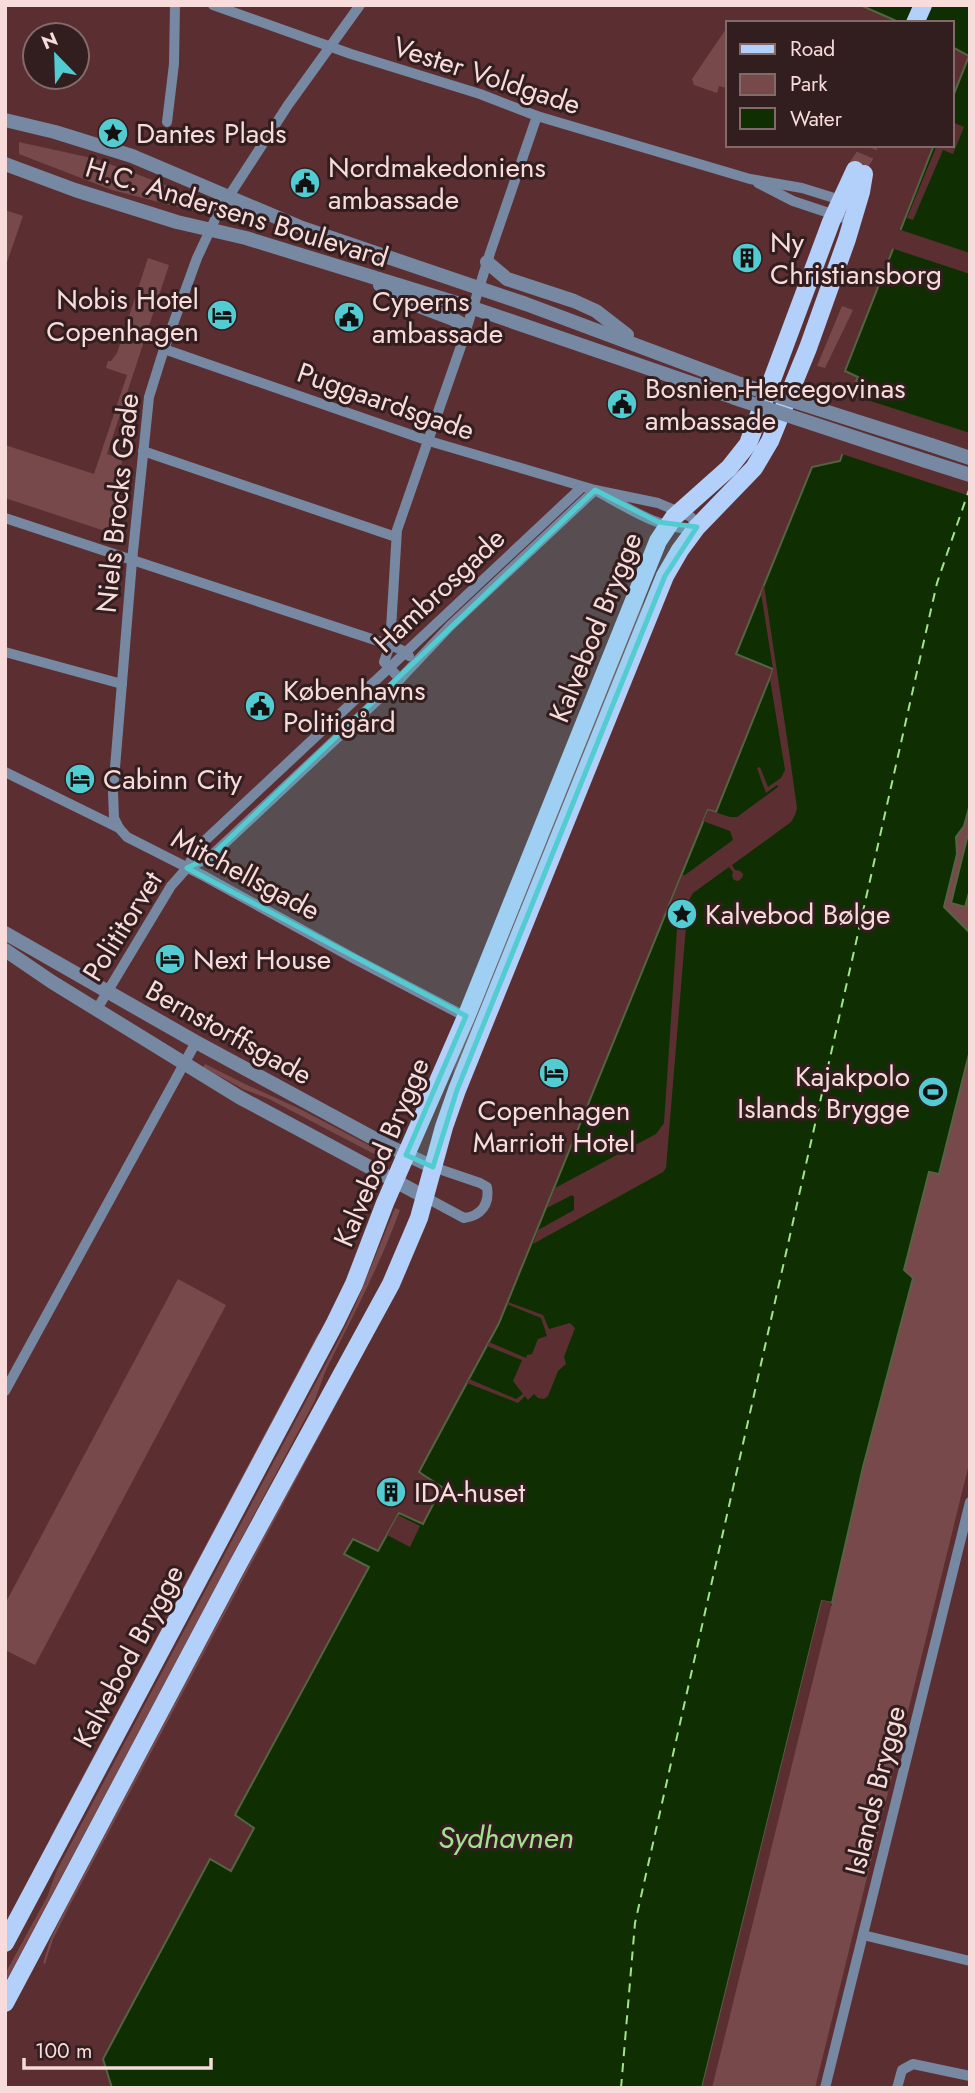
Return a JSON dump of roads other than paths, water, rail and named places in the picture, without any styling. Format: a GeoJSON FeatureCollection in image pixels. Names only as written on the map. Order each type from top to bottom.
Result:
{"type":"FeatureCollection","features":[{"type":"Feature","properties":{"kind":"main road"},"geometry":{"type":"LineString","coordinates":[[916,21],[923,5]]}},
{"type":"Feature","properties":{"kind":"main road","name":"Kalvebod Brygge"},"geometry":{"type":"LineString","coordinates":[[5,1943],[355,1284],[406,1155],[466,1017],[644,571],[667,525],[714,482],[742,452],[751,437],[837,207],[859,172],[855,213],[771,441],[746,477],[697,527],[680,550],[660,587],[465,1071],[444,1127],[411,1238],[391,1284],[235,1570],[5,2003]]}},
{"type":"Feature","properties":{"kind":"street"},"geometry":{"type":"LineString","coordinates":[[167,122],[174,64],[174,5]]}},
{"type":"Feature","properties":{"kind":"street","name":"Vester Voldgade"},"geometry":{"type":"LineString","coordinates":[[213,5],[330,47],[480,94],[537,116],[750,178],[802,188],[837,207],[855,213]]}},
{"type":"Feature","properties":{"kind":"street","name":"Niels Brocks Gade"},"geometry":{"type":"LineString","coordinates":[[119,828],[113,807],[132,561],[149,397],[164,349],[209,230],[227,197],[288,105],[360,5]]}},
{"type":"Feature","properties":{"kind":"street"},"geometry":{"type":"LineString","coordinates":[[400,678],[384,662],[390,645],[396,537],[537,116]]}},
{"type":"Feature","properties":{"kind":"street","name":"H.C. Andersens Boulevard"},"geometry":{"type":"LineString","coordinates":[[5,120],[66,135],[132,156],[312,232],[640,345],[738,391]]}},
{"type":"Feature","properties":{"kind":"street","name":"H.C. Andersens Boulevard"},"geometry":{"type":"LineString","coordinates":[[5,164],[75,190],[177,222],[278,247],[738,391]]}},
{"type":"Feature","properties":{"kind":"street","name":"Vester Voldgade"},"geometry":{"type":"LineString","coordinates":[[750,178],[793,201],[837,207],[855,213]]}},
{"type":"Feature","properties":{"kind":"street"},"geometry":{"type":"LineString","coordinates":[[487,262],[507,279],[596,311],[640,345]]}},
{"type":"Feature","properties":{"kind":"street"},"geometry":{"type":"LineString","coordinates":[[371,278],[408,302],[453,319],[460,323],[466,332]]}},
{"type":"Feature","properties":{"kind":"street","name":"Puggaardsgade"},"geometry":{"type":"LineString","coordinates":[[164,349],[429,441],[595,490],[658,503],[691,517],[697,527],[681,529],[667,525],[595,490]]}},
{"type":"Feature","properties":{"kind":"street"},"geometry":{"type":"LineString","coordinates":[[738,391],[970,458]]}},
{"type":"Feature","properties":{"kind":"street"},"geometry":{"type":"LineString","coordinates":[[738,391],[970,475]]}},
{"type":"Feature","properties":{"kind":"street"},"geometry":{"type":"LineString","coordinates":[[143,451],[396,537]]}},
{"type":"Feature","properties":{"kind":"street","name":"Hambrosgade"},"geometry":{"type":"LineString","coordinates":[[187,867],[198,847],[582,486]]}},
{"type":"Feature","properties":{"kind":"street","name":"Hambrosgade"},"geometry":{"type":"LineString","coordinates":[[187,867],[210,857],[595,490]]}},
{"type":"Feature","properties":{"kind":"street"},"geometry":{"type":"LineString","coordinates":[[5,518],[390,645],[405,652],[416,663]]}},
{"type":"Feature","properties":{"kind":"street"},"geometry":{"type":"LineString","coordinates":[[5,652],[122,684]]}},
{"type":"Feature","properties":{"kind":"street","name":"Mitchellsgade"},"geometry":{"type":"LineString","coordinates":[[5,772],[119,828],[127,836],[466,1017]]}},
{"type":"Feature","properties":{"kind":"street","name":"Polititorvet"},"geometry":{"type":"LineString","coordinates":[[97,1009],[171,886],[187,867]]}},
{"type":"Feature","properties":{"kind":"street","name":"Bernstorffsgade"},"geometry":{"type":"LineString","coordinates":[[5,933],[195,1042],[433,1167]]}},
{"type":"Feature","properties":{"kind":"street","name":"Bernstorffsgade"},"geometry":{"type":"LineString","coordinates":[[5,950],[239,1097],[425,1197]]}},
{"type":"Feature","properties":{"kind":"street"},"geometry":{"type":"LineString","coordinates":[[5,1391],[195,1042]]}},
{"type":"Feature","properties":{"kind":"street","name":"Kalvebod Brygge"},"geometry":{"type":"LineString","coordinates":[[425,1197],[464,1218],[481,1212],[488,1195],[487,1187],[480,1183],[433,1167]]}},
{"type":"Feature","properties":{"kind":"street","name":"Islands Brygge"},"geometry":{"type":"LineString","coordinates":[[825,2088],[965,1541],[970,1502]]}},
{"type":"Feature","properties":{"kind":"street"},"geometry":{"type":"LineString","coordinates":[[863,1935],[970,1961]]}},
{"type":"Feature","properties":{"kind":"street"},"geometry":{"type":"LineString","coordinates":[[897,2088],[902,2070],[913,2064],[970,2076]]}},
{"type":"Feature","properties":{"kind":"water","name":"Sydhavnen"},"geometry":{"type":"Polygon","coordinates":[[[860,5],[970,5],[970,804],[964,826],[956,837],[957,854],[944,907],[970,933],[970,1050],[939,1174],[929,1172],[904,1270],[913,1278],[863,1467],[832,1603],[822,1601],[702,2088],[112,2088],[103,2059],[210,1859],[231,1871],[254,1828],[235,1815],[369,1567],[344,1554],[353,1539],[378,1551],[399,1513],[423,1524],[442,1487],[419,1472],[499,1323],[707,812],[716,812],[771,675],[773,669],[736,654],[812,467],[840,461],[864,390],[856,381],[858,377],[845,371],[933,147],[954,147],[954,94],[969,56],[954,48],[954,21],[896,21],[860,5]]]}},
{"type":"Feature","properties":{"kind":"water"},"geometry":{"type":"Polygon","coordinates":[[[970,826],[970,889],[965,907],[951,903],[970,826]]]}},
{"type":"Feature","properties":{"kind":"tunnel"},"geometry":{"type":"LineString","coordinates":[[855,170],[868,147]]}},
{"type":"Feature","properties":{"kind":"place","name":"Dantes Plads"},"geometry":{"type":"Point","coordinates":[113,133]}},
{"type":"Feature","properties":{"kind":"place","name":"Nordmakedoniens ambassade"},"geometry":{"type":"Point","coordinates":[305,183]}},
{"type":"Feature","properties":{"kind":"place","name":"Ny Christiansborg"},"geometry":{"type":"Point","coordinates":[747,258]}},
{"type":"Feature","properties":{"kind":"place","name":"Nobis Hotel Copenhagen"},"geometry":{"type":"Point","coordinates":[222,315]}},
{"type":"Feature","properties":{"kind":"place","name":"Cyperns ambassade"},"geometry":{"type":"Point","coordinates":[349,317]}},
{"type":"Feature","properties":{"kind":"place","name":"Bosnien-Hercegovinas ambassade"},"geometry":{"type":"Point","coordinates":[622,404]}},
{"type":"Feature","properties":{"kind":"place","name":"Københavns Politigård"},"geometry":{"type":"Point","coordinates":[260,706]}},
{"type":"Feature","properties":{"kind":"place","name":"Cabinn City"},"geometry":{"type":"Point","coordinates":[80,779]}},
{"type":"Feature","properties":{"kind":"place","name":"Kalvebod Bølge"},"geometry":{"type":"Point","coordinates":[682,914]}},
{"type":"Feature","properties":{"kind":"place","name":"Next House"},"geometry":{"type":"Point","coordinates":[170,959]}},
{"type":"Feature","properties":{"kind":"place","name":"Copenhagen Marriott Hotel"},"geometry":{"type":"Point","coordinates":[554,1073]}},
{"type":"Feature","properties":{"kind":"place","name":"Kajakpolo Islands Brygge"},"geometry":{"type":"Point","coordinates":[933,1092]}},
{"type":"Feature","properties":{"kind":"place","name":"IDA-huset"},"geometry":{"type":"Point","coordinates":[391,1492]}}]}
